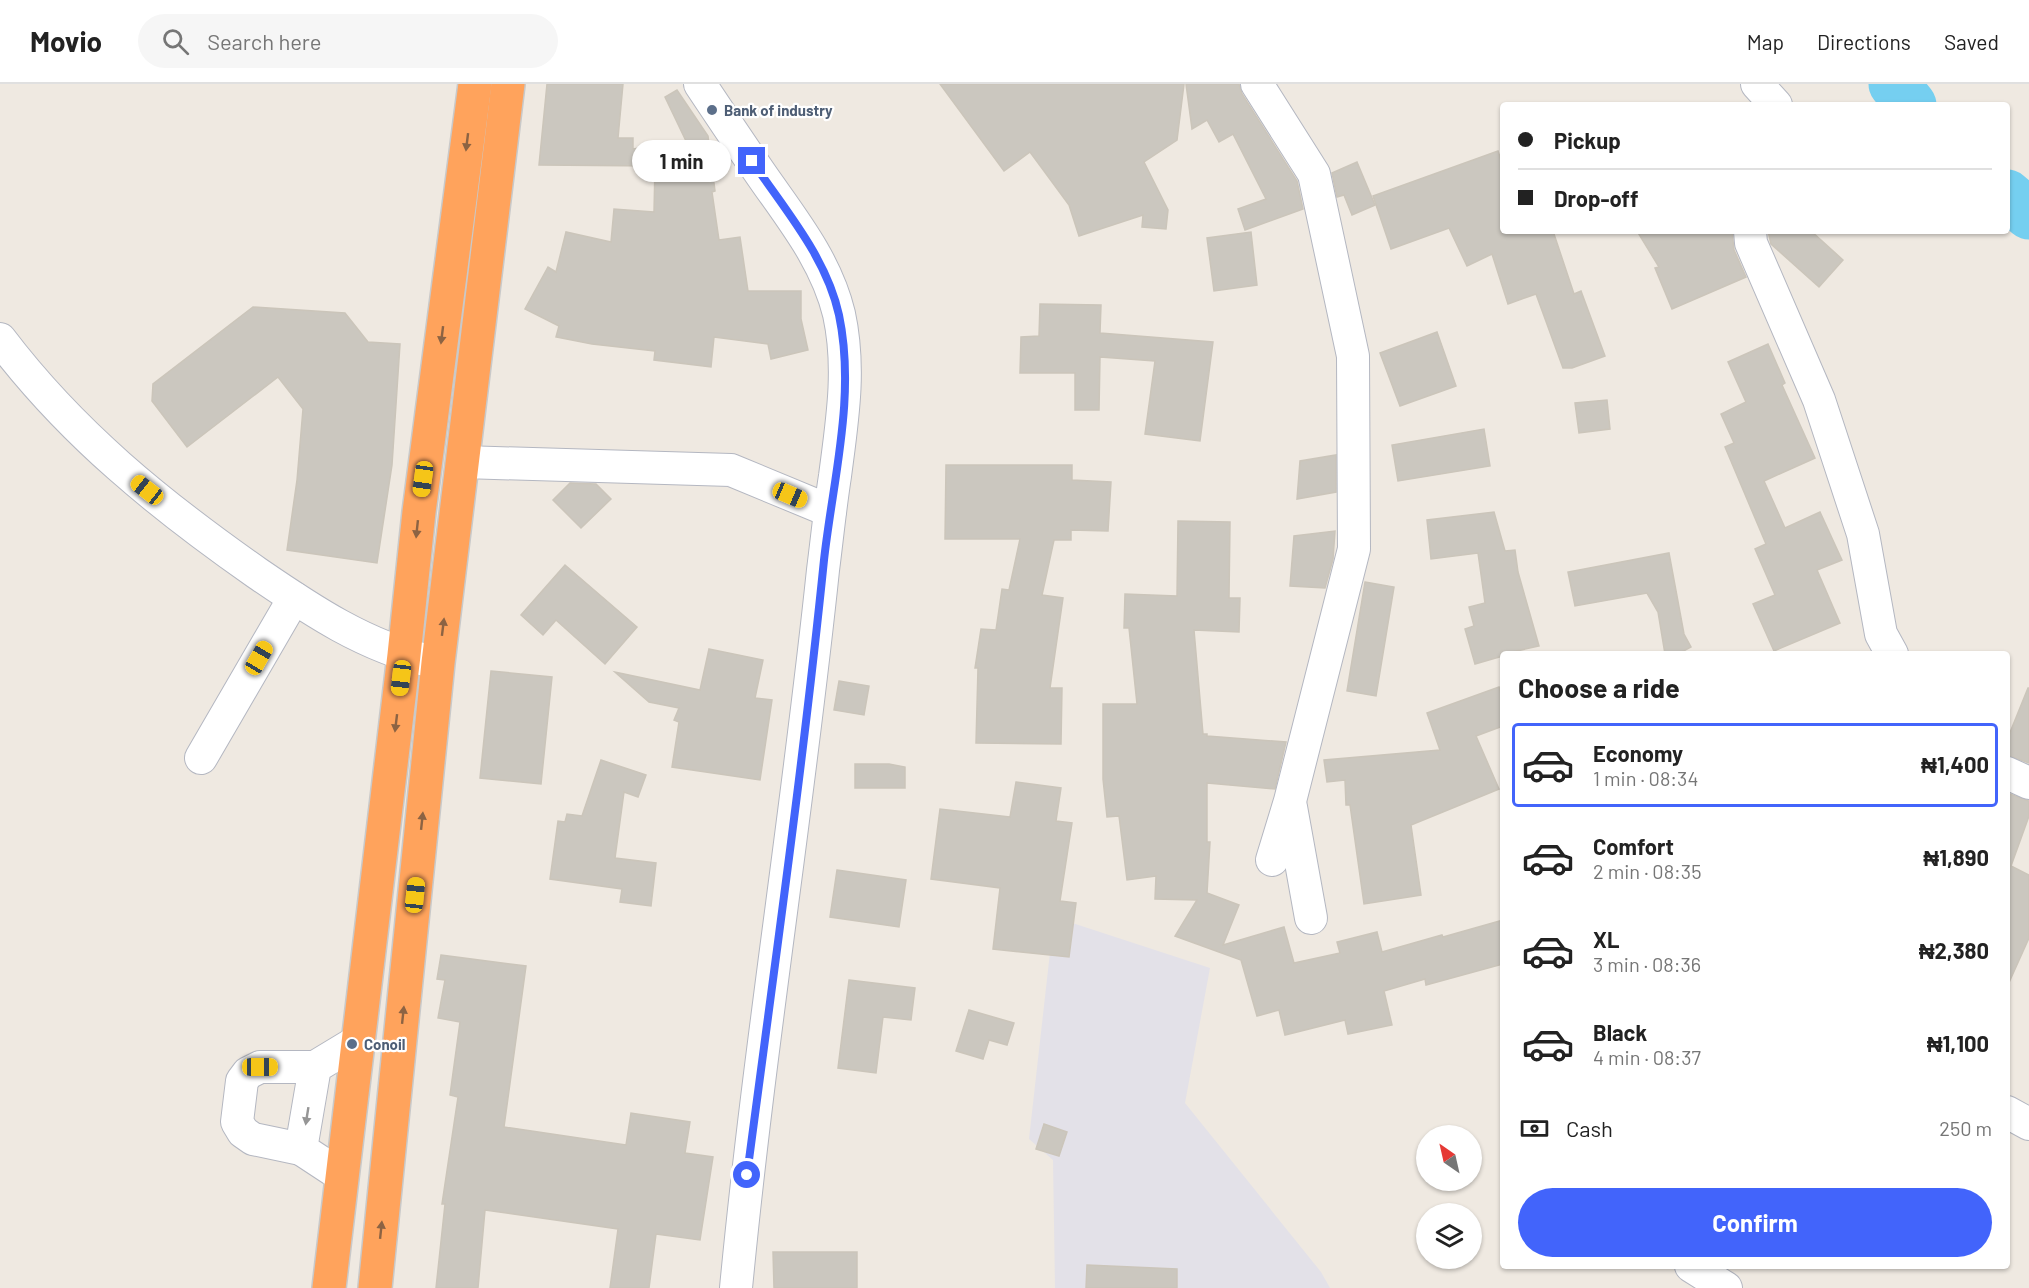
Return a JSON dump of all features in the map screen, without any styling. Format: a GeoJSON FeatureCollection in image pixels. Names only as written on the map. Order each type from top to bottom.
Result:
{"type":"FeatureCollection","features":[{"type":"Feature","properties":{"kind":"highway"},"geometry":{"type":"LineString","coordinates":[[329,1288],[419,512],[475,84]]}},
{"type":"Feature","properties":{"kind":"highway"},"geometry":{"type":"LineString","coordinates":[[375,1288],[438,663],[508,84]]}},
{"type":"Feature","properties":{"kind":"street"},"geometry":{"type":"LineString","coordinates":[[700,84],[801,231],[825,272],[838,311],[846,370],[845,402],[830,511],[807,720],[747,1175],[736,1288]]}},
{"type":"Feature","properties":{"kind":"street"},"geometry":{"type":"LineString","coordinates":[[1257,84],[1314,174],[1353,356],[1354,549],[1290,801],[1272,860]]}},
{"type":"Feature","properties":{"kind":"street"},"geometry":{"type":"LineString","coordinates":[[1757,84],[1773,102]]}},
{"type":"Feature","properties":{"kind":"street"},"geometry":{"type":"LineString","coordinates":[[1750,234],[1751,243],[1818,400],[1860,523],[1881,634],[1890,651]]}},
{"type":"Feature","properties":{"kind":"street"},"geometry":{"type":"LineString","coordinates":[[0,339],[22,368],[76,428],[130,476],[216,544],[294,598],[349,631],[404,655],[438,663]]}},
{"type":"Feature","properties":{"kind":"street"},"geometry":{"type":"LineString","coordinates":[[463,462],[731,470],[830,511]]}},
{"type":"Feature","properties":{"kind":"street"},"geometry":{"type":"LineString","coordinates":[[201,758],[294,598]]}},
{"type":"Feature","properties":{"kind":"street"},"geometry":{"type":"LineString","coordinates":[[2010,774],[2029,783]]}},
{"type":"Feature","properties":{"kind":"street"},"geometry":{"type":"LineString","coordinates":[[1290,801],[1311,918]]}},
{"type":"Feature","properties":{"kind":"street"},"geometry":{"type":"LineString","coordinates":[[342,1176],[301,1149],[253,1139],[243,1132],[237,1122],[242,1081],[248,1073],[260,1067],[315,1067],[358,1041]]}},
{"type":"Feature","properties":{"kind":"street"},"geometry":{"type":"LineString","coordinates":[[301,1149],[315,1067]]}},
{"type":"Feature","properties":{"kind":"street"},"geometry":{"type":"LineString","coordinates":[[2010,1114],[2029,1124]]}},
{"type":"Feature","properties":{"kind":"street"},"geometry":{"type":"LineString","coordinates":[[1696,1269],[1726,1288]]}},
{"type":"Feature","properties":{"kind":"shaded area"},"geometry":{"type":"Polygon","coordinates":[[[1054,917],[1210,968],[1185,1103],[1321,1272],[1330,1288],[1055,1288],[1053,1160],[1029,1139],[1054,917]]]}},
{"type":"Feature","properties":{"kind":"building"},"geometry":{"type":"Polygon","coordinates":[[[547,84],[623,84],[618,138],[633,138],[633,149],[686,141],[665,97],[677,90],[708,136],[715,191],[712,192],[719,240],[740,237],[748,291],[801,291],[801,319],[808,350],[771,359],[768,344],[714,337],[711,367],[654,360],[655,351],[592,344],[556,337],[559,326],[525,309],[548,267],[556,272],[566,232],[611,242],[614,209],[654,212],[655,166],[539,165],[547,84]]]}},
{"type":"Feature","properties":{"kind":"building"},"geometry":{"type":"Polygon","coordinates":[[[940,84],[1184,84],[1177,140],[1144,162],[1168,210],[1166,229],[1142,227],[1143,215],[1079,236],[1069,205],[1030,152],[1004,171],[940,84]]]}},
{"type":"Feature","properties":{"kind":"building"},"geometry":{"type":"Polygon","coordinates":[[[1186,84],[1239,84],[1242,94],[1297,181],[1303,209],[1245,230],[1238,209],[1266,199],[1233,134],[1219,142],[1207,120],[1192,129],[1186,84]]]}},
{"type":"Feature","properties":{"kind":"building"},"geometry":{"type":"Polygon","coordinates":[[[1498,151],[1500,157],[1500,234],[1554,234],[1574,294],[1581,291],[1605,356],[1572,368],[1563,368],[1536,294],[1508,304],[1492,254],[1467,266],[1449,228],[1391,249],[1373,196],[1498,151]]]}},
{"type":"Feature","properties":{"kind":"building"},"geometry":{"type":"Polygon","coordinates":[[[1357,162],[1375,205],[1352,215],[1344,195],[1337,197],[1332,173],[1357,162]]]}},
{"type":"Feature","properties":{"kind":"building"},"geometry":{"type":"Polygon","coordinates":[[[1251,232],[1257,285],[1214,291],[1207,238],[1251,232]]]}},
{"type":"Feature","properties":{"kind":"building"},"geometry":{"type":"Polygon","coordinates":[[[1639,234],[1732,234],[1734,250],[1746,277],[1672,309],[1655,268],[1659,267],[1639,234]]]}},
{"type":"Feature","properties":{"kind":"building"},"geometry":{"type":"Polygon","coordinates":[[[1769,234],[1814,234],[1843,260],[1819,287],[1771,244],[1769,234]]]}},
{"type":"Feature","properties":{"kind":"building"},"geometry":{"type":"Polygon","coordinates":[[[1040,304],[1101,305],[1100,333],[1213,342],[1200,441],[1145,434],[1155,361],[1100,357],[1099,410],[1075,410],[1075,373],[1020,373],[1021,337],[1039,336],[1040,304]]]}},
{"type":"Feature","properties":{"kind":"building"},"geometry":{"type":"Polygon","coordinates":[[[253,307],[345,313],[368,342],[400,344],[392,465],[377,563],[287,550],[297,480],[303,409],[278,377],[187,447],[152,401],[153,384],[253,307]]]}},
{"type":"Feature","properties":{"kind":"building"},"geometry":{"type":"Polygon","coordinates":[[[1437,332],[1456,386],[1400,406],[1380,353],[1437,332]]]}},
{"type":"Feature","properties":{"kind":"building"},"geometry":{"type":"Polygon","coordinates":[[[1768,344],[1785,383],[1782,385],[1815,458],[1764,481],[1785,528],[1820,512],[1842,560],[1817,570],[1840,623],[1774,651],[1753,604],[1775,595],[1755,549],[1766,544],[1725,447],[1734,443],[1721,414],[1746,402],[1728,362],[1768,344]]]}},
{"type":"Feature","properties":{"kind":"building"},"geometry":{"type":"Polygon","coordinates":[[[1607,400],[1610,429],[1579,433],[1575,403],[1607,400]]]}},
{"type":"Feature","properties":{"kind":"building"},"geometry":{"type":"Polygon","coordinates":[[[1484,429],[1490,466],[1398,481],[1392,445],[1484,429]]]}},
{"type":"Feature","properties":{"kind":"building"},"geometry":{"type":"Polygon","coordinates":[[[1336,455],[1336,492],[1297,499],[1300,461],[1336,455]]]}},
{"type":"Feature","properties":{"kind":"building"},"geometry":{"type":"Polygon","coordinates":[[[946,465],[1072,465],[1072,480],[1111,482],[1108,531],[1071,530],[1071,540],[1054,540],[1042,595],[1063,598],[1050,688],[1062,688],[1061,744],[976,743],[978,668],[975,668],[981,629],[996,630],[1002,589],[1009,590],[1020,539],[945,539],[946,465]]]}},
{"type":"Feature","properties":{"kind":"building"},"geometry":{"type":"Polygon","coordinates":[[[570,483],[596,484],[611,499],[581,528],[553,500],[570,483]]]}},
{"type":"Feature","properties":{"kind":"building"},"geometry":{"type":"Polygon","coordinates":[[[1494,512],[1505,551],[1515,550],[1518,572],[1539,646],[1516,651],[1500,651],[1500,657],[1475,664],[1465,629],[1474,626],[1469,607],[1485,603],[1478,553],[1431,559],[1427,520],[1494,512]]]}},
{"type":"Feature","properties":{"kind":"building"},"geometry":{"type":"Polygon","coordinates":[[[1178,521],[1230,522],[1229,598],[1240,598],[1239,632],[1194,630],[1203,734],[1286,742],[1275,789],[1207,783],[1207,842],[1210,842],[1207,893],[1239,905],[1223,945],[1284,927],[1294,963],[1340,953],[1337,942],[1377,932],[1382,952],[1500,921],[1500,965],[1426,985],[1425,979],[1384,991],[1392,1025],[1348,1034],[1345,1020],[1285,1035],[1279,1010],[1257,1016],[1241,960],[1175,936],[1197,900],[1155,899],[1156,876],[1127,880],[1119,816],[1107,817],[1103,779],[1103,704],[1137,704],[1129,628],[1124,628],[1125,594],[1177,596],[1178,521]]]}},
{"type":"Feature","properties":{"kind":"building"},"geometry":{"type":"Polygon","coordinates":[[[1335,531],[1333,559],[1325,588],[1290,586],[1294,536],[1335,531]]]}},
{"type":"Feature","properties":{"kind":"building"},"geometry":{"type":"Polygon","coordinates":[[[1669,553],[1684,634],[1691,647],[1684,651],[1664,651],[1658,612],[1647,593],[1575,606],[1568,572],[1669,553]]]}},
{"type":"Feature","properties":{"kind":"building"},"geometry":{"type":"Polygon","coordinates":[[[565,565],[637,627],[605,664],[556,620],[543,635],[521,615],[565,565]]]}},
{"type":"Feature","properties":{"kind":"building"},"geometry":{"type":"Polygon","coordinates":[[[1365,582],[1394,587],[1376,696],[1347,691],[1365,582]]]}},
{"type":"Feature","properties":{"kind":"building"},"geometry":{"type":"Polygon","coordinates":[[[709,649],[763,660],[755,698],[772,700],[760,780],[672,767],[679,722],[674,720],[679,708],[649,702],[615,672],[700,690],[709,649]]]}},
{"type":"Feature","properties":{"kind":"building"},"geometry":{"type":"Polygon","coordinates":[[[491,671],[552,677],[541,784],[480,778],[491,671]]]}},
{"type":"Feature","properties":{"kind":"building"},"geometry":{"type":"Polygon","coordinates":[[[839,681],[869,686],[864,715],[834,710],[839,681]]]}},
{"type":"Feature","properties":{"kind":"building"},"geometry":{"type":"Polygon","coordinates":[[[1499,687],[1500,727],[1476,736],[1499,789],[1411,825],[1421,895],[1364,904],[1350,805],[1346,805],[1345,780],[1327,782],[1324,760],[1440,750],[1427,713],[1499,687]]]}},
{"type":"Feature","properties":{"kind":"building"},"geometry":{"type":"Polygon","coordinates":[[[2029,688],[2029,763],[2010,756],[2010,733],[2029,688]]]}},
{"type":"Feature","properties":{"kind":"building"},"geometry":{"type":"Polygon","coordinates":[[[601,760],[646,775],[638,797],[624,792],[615,858],[656,863],[651,906],[620,902],[622,889],[550,879],[558,821],[565,822],[567,814],[582,816],[601,760]]]}},
{"type":"Feature","properties":{"kind":"building"},"geometry":{"type":"Polygon","coordinates":[[[855,764],[889,764],[905,767],[905,788],[855,788],[855,764]]]}},
{"type":"Feature","properties":{"kind":"building"},"geometry":{"type":"Polygon","coordinates":[[[1016,782],[1061,788],[1056,821],[1072,823],[1060,901],[1076,903],[1069,957],[993,949],[1000,888],[931,879],[940,809],[1010,817],[1016,782]]]}},
{"type":"Feature","properties":{"kind":"building"},"geometry":{"type":"Polygon","coordinates":[[[2010,794],[2029,801],[2029,816],[2011,866],[2029,875],[2029,938],[2010,980],[2010,794]]]}},
{"type":"Feature","properties":{"kind":"building"},"geometry":{"type":"Polygon","coordinates":[[[837,870],[906,880],[899,927],[830,917],[837,870]]]}},
{"type":"Feature","properties":{"kind":"building"},"geometry":{"type":"Polygon","coordinates":[[[441,955],[526,966],[504,1127],[626,1145],[631,1113],[690,1122],[685,1153],[713,1157],[700,1240],[656,1234],[649,1288],[610,1288],[618,1229],[485,1210],[478,1288],[436,1288],[445,1204],[442,1204],[458,1097],[450,1095],[460,1022],[438,1018],[445,980],[437,979],[441,955]]]}},
{"type":"Feature","properties":{"kind":"building"},"geometry":{"type":"Polygon","coordinates":[[[849,980],[915,988],[911,1020],[883,1017],[876,1073],[838,1068],[849,980]]]}},
{"type":"Feature","properties":{"kind":"building"},"geometry":{"type":"Polygon","coordinates":[[[969,1010],[1014,1023],[1007,1045],[989,1040],[983,1059],[956,1051],[969,1010]]]}},
{"type":"Feature","properties":{"kind":"building"},"geometry":{"type":"Polygon","coordinates":[[[1044,1124],[1067,1132],[1059,1156],[1036,1149],[1044,1124]]]}},
{"type":"Feature","properties":{"kind":"building"},"geometry":{"type":"Polygon","coordinates":[[[773,1252],[857,1252],[857,1288],[774,1288],[773,1252]]]}},
{"type":"Feature","properties":{"kind":"building"},"geometry":{"type":"Polygon","coordinates":[[[1087,1265],[1177,1269],[1177,1288],[1086,1288],[1087,1265]]]}},
{"type":"Feature","properties":{"kind":"waterway"},"geometry":{"type":"LineString","coordinates":[[1894,84],[1909,102]]}},
{"type":"Feature","properties":{"kind":"waterway"},"geometry":{"type":"LineString","coordinates":[[2010,198],[2029,214]]}},
{"type":"Feature","properties":{"kind":"place","name":"Bank of industry"},"geometry":{"type":"Point","coordinates":[712,110]}},
{"type":"Feature","properties":{"kind":"place","name":"Conoil"},"geometry":{"type":"Point","coordinates":[352,1044]}},
{"type":"Feature","properties":{"kind":"route"},"geometry":{"type":"LineString","coordinates":[[747,1175],[807,720],[830,511],[845,402],[846,370],[838,311],[825,272],[801,231],[752,161]]}}]}
